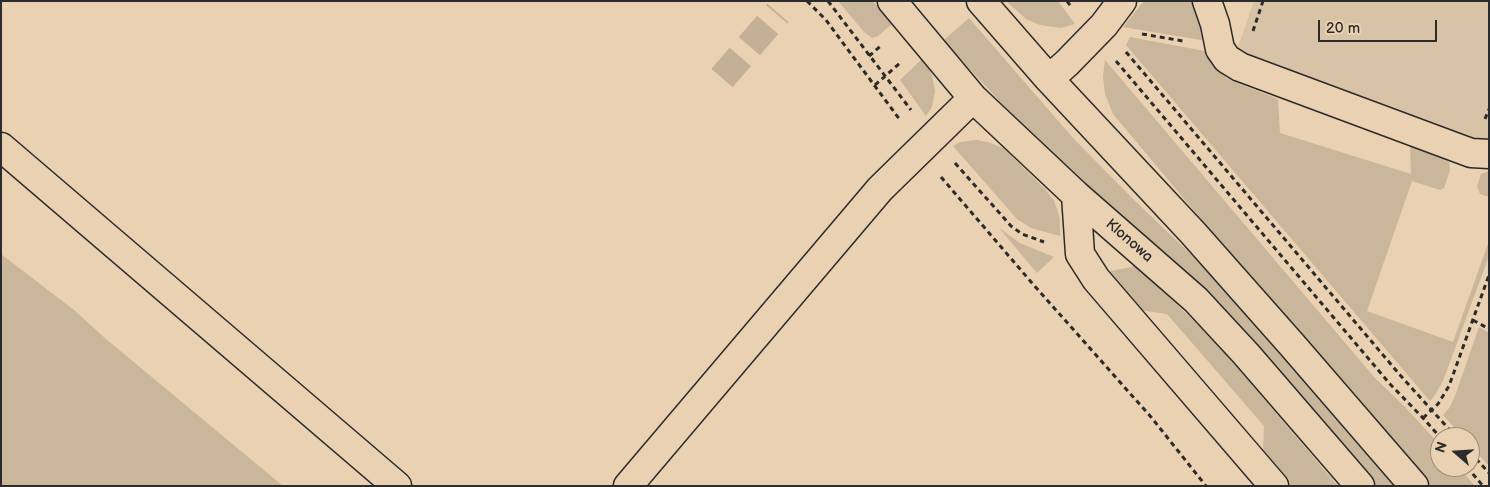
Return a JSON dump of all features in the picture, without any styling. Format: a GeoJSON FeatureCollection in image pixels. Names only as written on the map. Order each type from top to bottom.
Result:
{"type":"FeatureCollection","features":[{"type":"Feature","properties":{"kind":"street","name":"Klonowa"},"geometry":{"type":"LineString","coordinates":[[892,1],[973,98],[1076,195],[1196,300],[1246,354],[1360,486]]}},
{"type":"Feature","properties":{"kind":"street"},"geometry":{"type":"LineString","coordinates":[[981,1],[1049,79],[1199,240],[1414,486]]}},
{"type":"Feature","properties":{"kind":"street"},"geometry":{"type":"LineString","coordinates":[[1049,79],[1068,63],[1104,25],[1122,1]]}},
{"type":"Feature","properties":{"kind":"street"},"geometry":{"type":"LineString","coordinates":[[1207,1],[1215,24],[1220,49],[1226,59],[1240,67],[1480,153]]}},
{"type":"Feature","properties":{"kind":"street"},"geometry":{"type":"LineString","coordinates":[[628,486],[880,189],[973,98]]}},
{"type":"Feature","properties":{"kind":"street"},"geometry":{"type":"LineString","coordinates":[[1,147],[397,486]]}},
{"type":"Feature","properties":{"kind":"street"},"geometry":{"type":"LineString","coordinates":[[1076,195],[1080,254],[1096,279],[1274,486]]}},
{"type":"Feature","properties":{"kind":"path"},"geometry":{"type":"LineString","coordinates":[[828,1],[916,115]]}},
{"type":"Feature","properties":{"kind":"path"},"geometry":{"type":"LineString","coordinates":[[809,2],[826,20],[900,118],[901,126]]}},
{"type":"Feature","properties":{"kind":"path"},"geometry":{"type":"LineString","coordinates":[[1137,33],[1158,36]]}},
{"type":"Feature","properties":{"kind":"path"},"geometry":{"type":"LineString","coordinates":[[1125,50],[1447,427]]}},
{"type":"Feature","properties":{"kind":"path"},"geometry":{"type":"LineString","coordinates":[[1114,59],[1390,384],[1432,427]]}},
{"type":"Feature","properties":{"kind":"path"},"geometry":{"type":"LineString","coordinates":[[875,85],[903,60]]}},
{"type":"Feature","properties":{"kind":"path"},"geometry":{"type":"LineString","coordinates":[[954,161],[1011,226],[1022,234],[1080,254]]}},
{"type":"Feature","properties":{"kind":"path"},"geometry":{"type":"LineString","coordinates":[[936,171],[1151,417],[1206,486]]}},
{"type":"Feature","properties":{"kind":"path"},"geometry":{"type":"LineString","coordinates":[[1424,418],[1438,404],[1449,386],[1489,275]]}},
{"type":"Feature","properties":{"kind":"path"},"geometry":{"type":"LineString","coordinates":[[1473,320],[1489,329]]}},
{"type":"Feature","properties":{"kind":"path"},"geometry":{"type":"LineString","coordinates":[[1480,463],[1489,473]]}},
{"type":"Feature","properties":{"kind":"shaded area"},"geometry":{"type":"Polygon","coordinates":[[[838,1],[873,1],[892,24],[878,36],[872,38],[864,32],[838,1]]]}},
{"type":"Feature","properties":{"kind":"shaded area"},"geometry":{"type":"Polygon","coordinates":[[[1006,1],[1058,1],[1075,24],[1061,28],[1040,25],[1026,19],[1006,1]]]}},
{"type":"Feature","properties":{"kind":"shaded area"},"geometry":{"type":"Polygon","coordinates":[[[1144,1],[1192,1],[1196,6],[1207,41],[1123,27],[1144,1]]]}},
{"type":"Feature","properties":{"kind":"shaded area"},"geometry":{"type":"Polygon","coordinates":[[[1254,1],[1489,1],[1489,142],[1479,168],[1227,79],[1254,1]]]}},
{"type":"Feature","properties":{"kind":"shaded area"},"geometry":{"type":"Polygon","coordinates":[[[969,18],[1073,138],[1250,315],[1397,486],[1377,486],[1247,337],[1023,127],[957,55],[944,40],[969,18]]]}},
{"type":"Feature","properties":{"kind":"shaded area"},"geometry":{"type":"Polygon","coordinates":[[[1130,37],[1210,52],[1215,65],[1227,79],[1278,99],[1280,133],[1411,174],[1410,144],[1443,156],[1449,162],[1450,170],[1444,188],[1440,190],[1412,181],[1367,311],[1453,342],[1489,241],[1489,256],[1443,381],[1430,401],[1126,45],[1130,37]]]}},
{"type":"Feature","properties":{"kind":"shaded area"},"geometry":{"type":"Polygon","coordinates":[[[923,58],[932,75],[935,91],[932,107],[926,116],[900,80],[923,58]]]}},
{"type":"Feature","properties":{"kind":"shaded area"},"geometry":{"type":"Polygon","coordinates":[[[1105,60],[1375,378],[1430,434],[1430,477],[1467,477],[1475,486],[1431,486],[1113,114],[1105,94],[1103,77],[1105,60]]]}},
{"type":"Feature","properties":{"kind":"shaded area"},"geometry":{"type":"Polygon","coordinates":[[[976,140],[1003,148],[1046,190],[1057,209],[1060,220],[1060,236],[1031,228],[1017,219],[953,146],[960,142],[976,140]]]}},
{"type":"Feature","properties":{"kind":"shaded area"},"geometry":{"type":"Polygon","coordinates":[[[1489,171],[1489,197],[1480,194],[1477,186],[1481,174],[1489,171]]]}},
{"type":"Feature","properties":{"kind":"shaded area"},"geometry":{"type":"Polygon","coordinates":[[[999,228],[1020,243],[1054,257],[1037,273],[999,228]]]}},
{"type":"Feature","properties":{"kind":"shaded area"},"geometry":{"type":"Polygon","coordinates":[[[1,254],[74,310],[106,339],[283,486],[1,486],[1,254]]]}},
{"type":"Feature","properties":{"kind":"shaded area"},"geometry":{"type":"Polygon","coordinates":[[[1135,266],[1189,316],[1228,357],[1338,486],[1287,486],[1263,453],[1264,426],[1167,314],[1140,310],[1107,272],[1135,266]]]}},
{"type":"Feature","properties":{"kind":"shaded area"},"geometry":{"type":"Polygon","coordinates":[[[1479,327],[1489,333],[1489,466],[1480,456],[1480,427],[1454,427],[1443,415],[1450,407],[1479,327]]]}},
{"type":"Feature","properties":{"kind":"tunnel"},"geometry":{"type":"LineString","coordinates":[[722,78],[778,13]]}}]}
